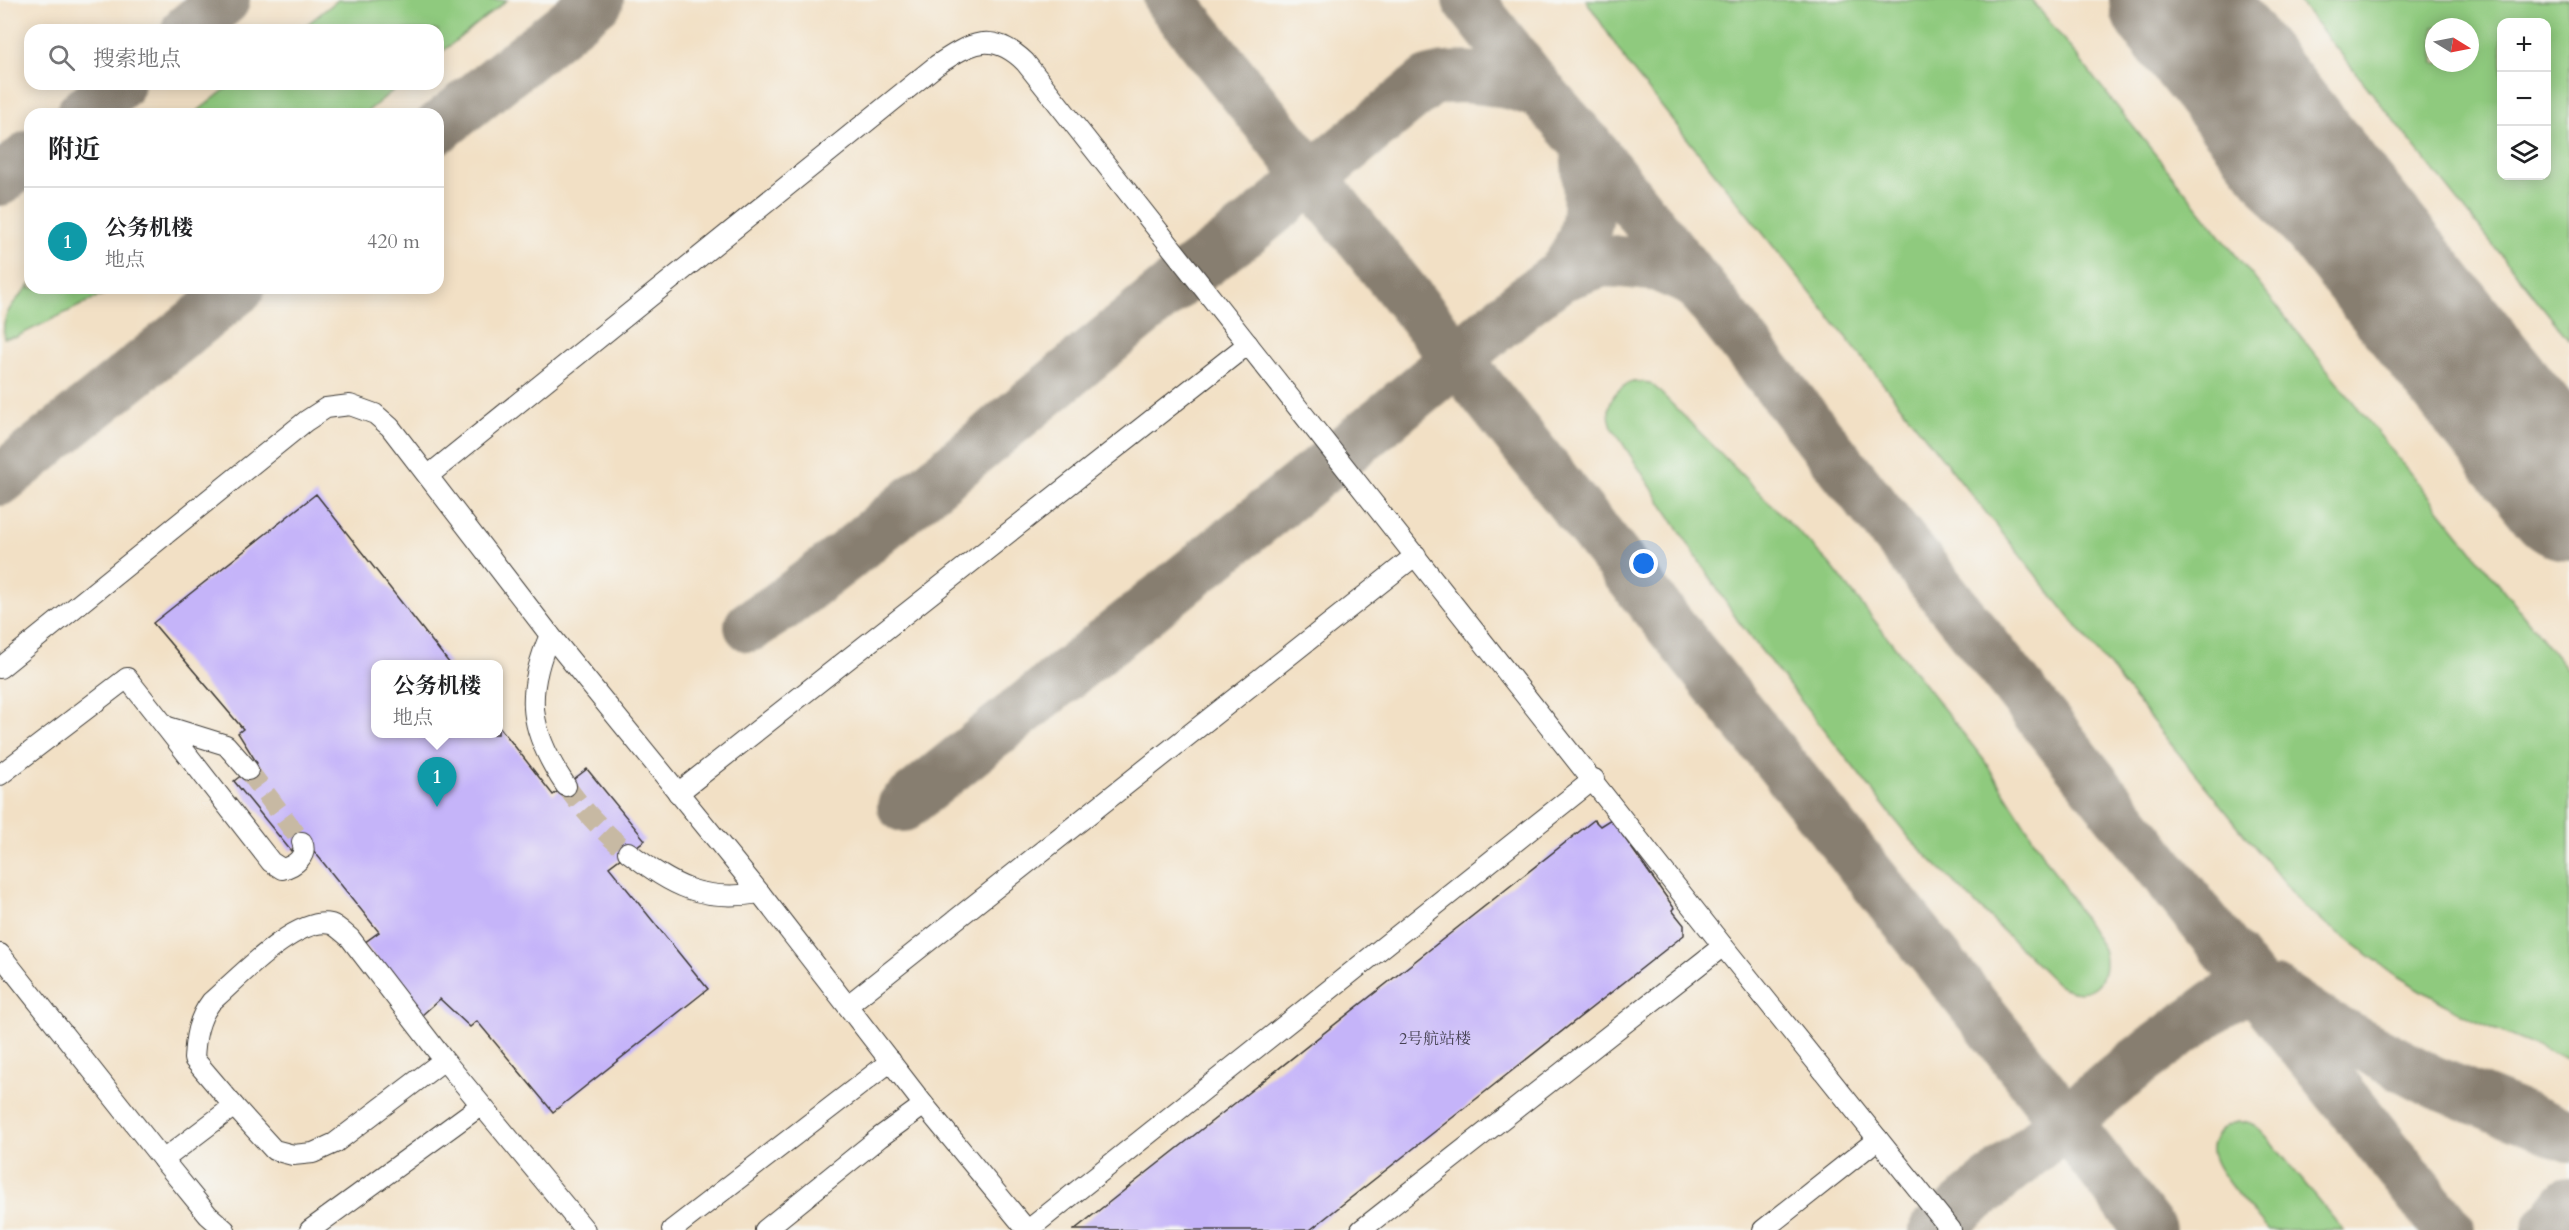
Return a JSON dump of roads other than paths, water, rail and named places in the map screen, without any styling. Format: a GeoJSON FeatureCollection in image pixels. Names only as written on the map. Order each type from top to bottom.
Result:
{"type":"FeatureCollection","features":[{"type":"Feature","properties":{"kind":"street"},"geometry":{"type":"LineString","coordinates":[[429,475],[937,65],[962,48],[976,43],[1001,45],[1014,51],[1951,1230]]}},
{"type":"Feature","properties":{"kind":"street"},"geometry":{"type":"LineString","coordinates":[[678,793],[1248,344]]}},
{"type":"Feature","properties":{"kind":"street"},"geometry":{"type":"LineString","coordinates":[[0,668],[306,421],[326,408],[350,405],[375,414],[390,427],[429,475],[550,635],[760,893],[924,1105],[1027,1230],[1594,779]]}},
{"type":"Feature","properties":{"kind":"street"},"geometry":{"type":"LineString","coordinates":[[848,1005],[1416,555]]}},
{"type":"Feature","properties":{"kind":"street"},"geometry":{"type":"LineString","coordinates":[[550,635],[538,661],[532,688],[534,716],[542,744],[566,786]]}},
{"type":"Feature","properties":{"kind":"street"},"geometry":{"type":"LineString","coordinates":[[0,775],[127,678],[276,867],[288,868],[301,858],[304,852],[302,842]]}},
{"type":"Feature","properties":{"kind":"street"},"geometry":{"type":"LineString","coordinates":[[165,726],[226,745],[248,770]]}},
{"type":"Feature","properties":{"kind":"street"},"geometry":{"type":"LineString","coordinates":[[628,852],[681,888],[708,895],[737,896],[760,893]]}},
{"type":"Feature","properties":{"kind":"street"},"geometry":{"type":"LineString","coordinates":[[444,1060],[335,1143],[313,1153],[293,1155],[274,1150],[194,1059],[195,1040],[205,1010],[279,943],[302,929],[332,924],[350,938],[480,1106],[585,1230]]}},
{"type":"Feature","properties":{"kind":"street"},"geometry":{"type":"LineString","coordinates":[[1361,1230],[1723,946]]}},
{"type":"Feature","properties":{"kind":"street"},"geometry":{"type":"LineString","coordinates":[[0,954],[163,1160],[208,1215],[225,1230]]}},
{"type":"Feature","properties":{"kind":"street"},"geometry":{"type":"LineString","coordinates":[[672,1230],[891,1061]]}},
{"type":"Feature","properties":{"kind":"street"},"geometry":{"type":"LineString","coordinates":[[765,1230],[880,1137],[924,1105]]}},
{"type":"Feature","properties":{"kind":"street"},"geometry":{"type":"LineString","coordinates":[[163,1160],[234,1106]]}},
{"type":"Feature","properties":{"kind":"street"},"geometry":{"type":"LineString","coordinates":[[310,1230],[480,1106]]}},
{"type":"Feature","properties":{"kind":"street"},"geometry":{"type":"LineString","coordinates":[[1763,1230],[1878,1139]]}},
{"type":"Feature","properties":{"kind":"tunnel"},"geometry":{"type":"LineString","coordinates":[[248,770],[302,842]]}},
{"type":"Feature","properties":{"kind":"tunnel"},"geometry":{"type":"LineString","coordinates":[[566,786],[595,821],[628,852]]}},
{"type":"Feature","properties":{"kind":"place","name":"公务机楼"},"geometry":{"type":"Point","coordinates":[437,807]}}]}
